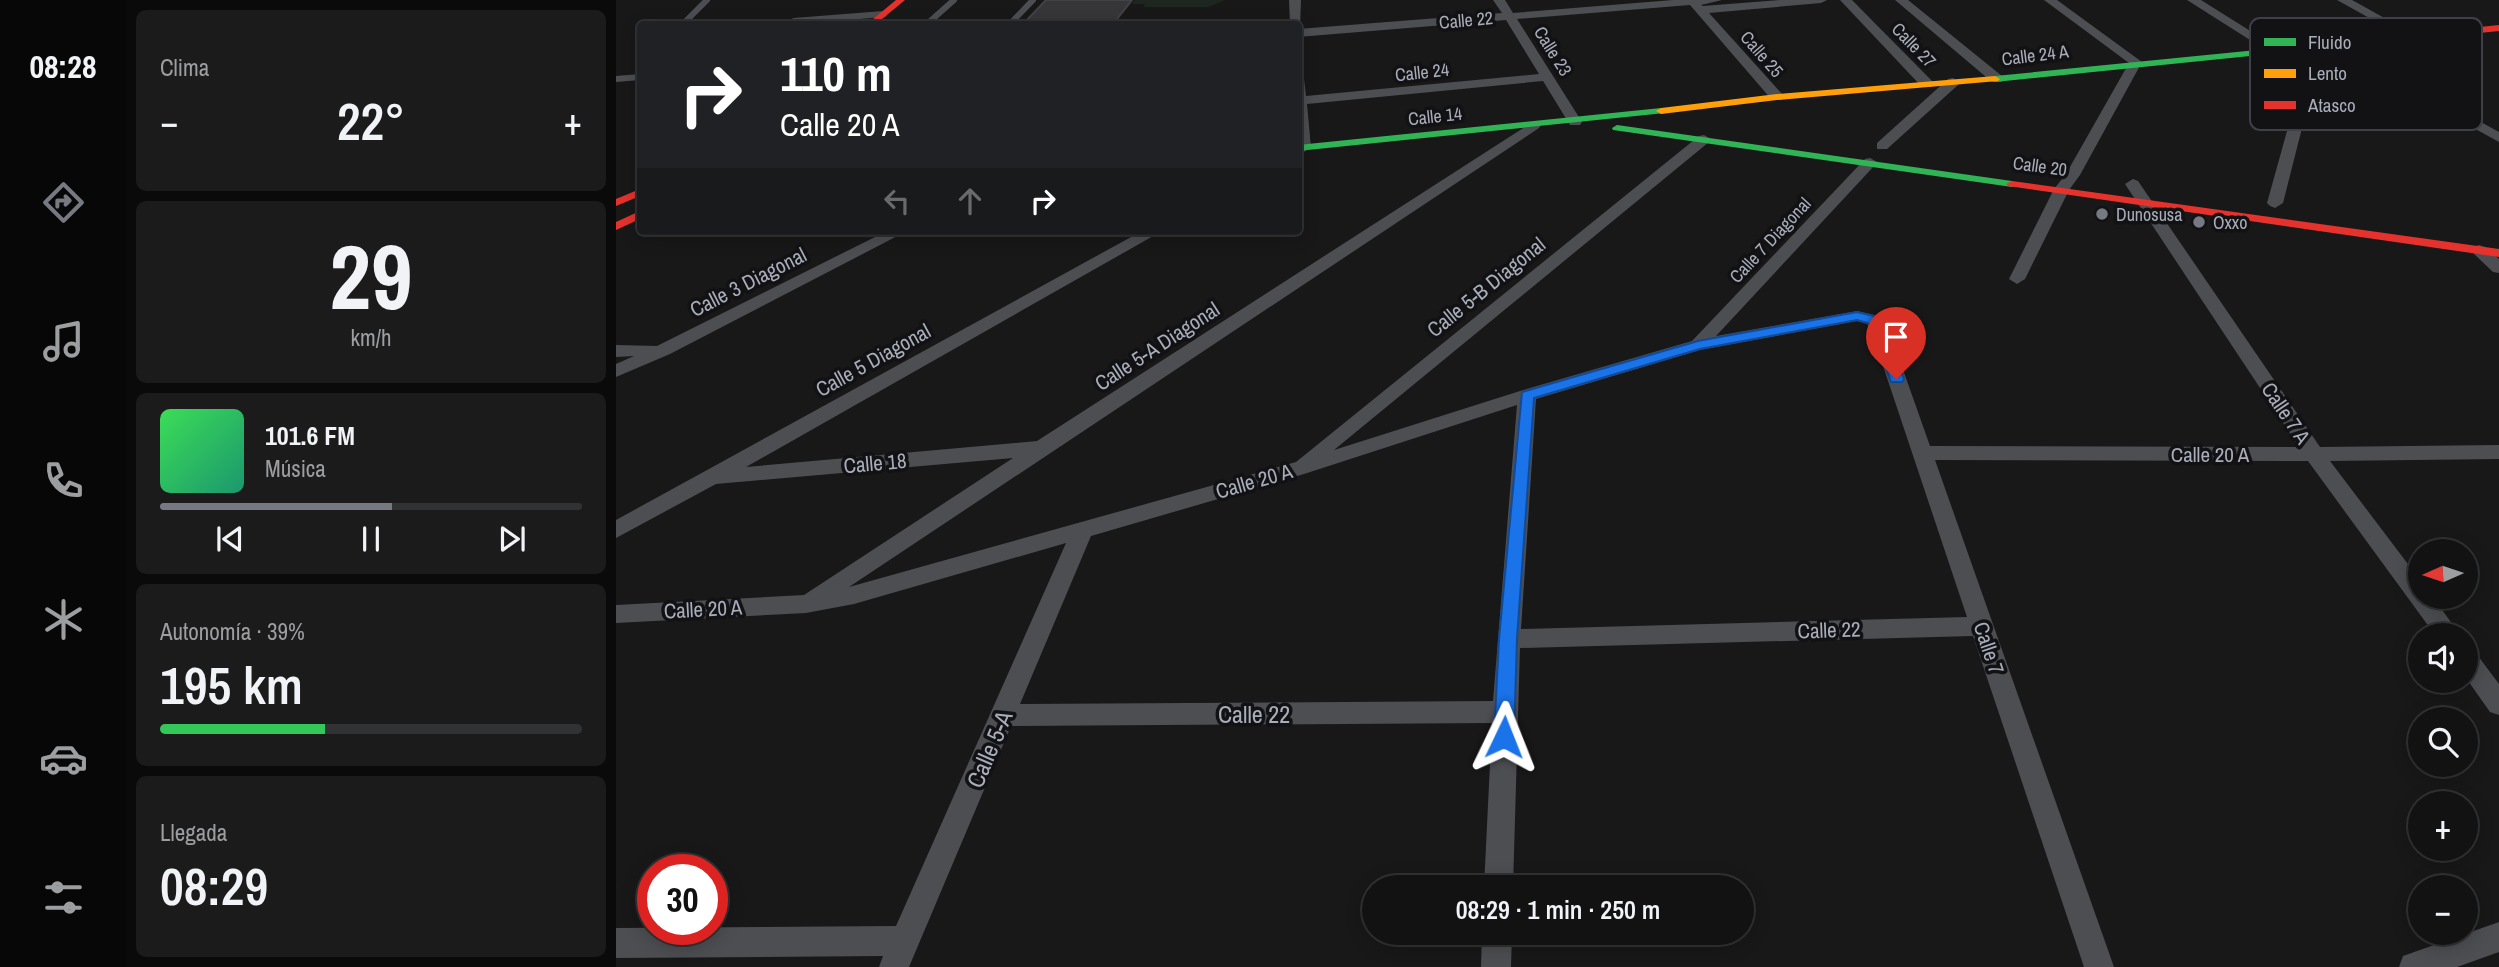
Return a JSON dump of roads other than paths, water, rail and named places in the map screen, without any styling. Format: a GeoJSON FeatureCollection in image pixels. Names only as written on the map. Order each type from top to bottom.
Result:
{"type":"FeatureCollection","features":[{"type":"Feature","properties":{"kind":"street"},"geometry":{"type":"LineString","coordinates":[[882,21],[901,0]]}},
{"type":"Feature","properties":{"kind":"street"},"geometry":{"type":"LineString","coordinates":[[882,21],[921,0]]}},
{"type":"Feature","properties":{"kind":"street"},"geometry":{"type":"LineString","coordinates":[[1295,0],[1296,21]]}},
{"type":"Feature","properties":{"kind":"street","name":"Calle 23"},"geometry":{"type":"LineString","coordinates":[[1499,0],[1575,122]]}},
{"type":"Feature","properties":{"kind":"street","name":"Calle 22"},"geometry":{"type":"LineString","coordinates":[[1302,33],[1629,4],[1697,6],[1716,0]]}},
{"type":"Feature","properties":{"kind":"street"},"geometry":{"type":"LineString","coordinates":[[1697,6],[1821,0]]}},
{"type":"Feature","properties":{"kind":"street","name":"Calle 27"},"geometry":{"type":"LineString","coordinates":[[1846,0],[1927,84]]}},
{"type":"Feature","properties":{"kind":"street"},"geometry":{"type":"LineString","coordinates":[[1901,0],[1997,79]]}},
{"type":"Feature","properties":{"kind":"street"},"geometry":{"type":"LineString","coordinates":[[2017,279],[2136,62],[2050,0]]}},
{"type":"Feature","properties":{"kind":"street"},"geometry":{"type":"LineString","coordinates":[[2193,0],[2250,35]]}},
{"type":"Feature","properties":{"kind":"street"},"geometry":{"type":"LineString","coordinates":[[2343,0],[2377,18]]}},
{"type":"Feature","properties":{"kind":"street","name":"Calle 25"},"geometry":{"type":"LineString","coordinates":[[1697,6],[1777,97]]}},
{"type":"Feature","properties":{"kind":"street","name":"Calle 24 A"},"geometry":{"type":"LineString","coordinates":[[1575,122],[1777,97],[1997,79],[2250,51]]}},
{"type":"Feature","properties":{"kind":"street","name":"Calle 24"},"geometry":{"type":"LineString","coordinates":[[1302,101],[1548,77]]}},
{"type":"Feature","properties":{"kind":"street"},"geometry":{"type":"LineString","coordinates":[[1875,145],[1953,82]]}},
{"type":"Feature","properties":{"kind":"street"},"geometry":{"type":"LineString","coordinates":[[1648,113],[1703,121]]}},
{"type":"Feature","properties":{"kind":"street","name":"Calle 20"},"geometry":{"type":"LineString","coordinates":[[1575,122],[1870,162],[2070,179],[2144,201],[2499,253]]}},
{"type":"Feature","properties":{"kind":"street","name":"Calle 14"},"geometry":{"type":"LineString","coordinates":[[1302,149],[1575,122]]}},
{"type":"Feature","properties":{"kind":"street","name":"Calle 5-A Diagonal"},"geometry":{"type":"LineString","coordinates":[[806,604],[1534,125]]}},
{"type":"Feature","properties":{"kind":"street"},"geometry":{"type":"LineString","coordinates":[[2482,129],[2499,138]]}},
{"type":"Feature","properties":{"kind":"street"},"geometry":{"type":"LineString","coordinates":[[2275,203],[2297,130]]}},
{"type":"Feature","properties":{"kind":"street","name":"Calle 5-B Diagonal"},"geometry":{"type":"LineString","coordinates":[[1297,469],[1704,139]]}},
{"type":"Feature","properties":{"kind":"street"},"geometry":{"type":"LineString","coordinates":[[1875,145],[1909,150]]}},
{"type":"Feature","properties":{"kind":"street","name":"Calle 7 Diagonal"},"geometry":{"type":"LineString","coordinates":[[1698,345],[1870,162]]}},
{"type":"Feature","properties":{"kind":"street"},"geometry":{"type":"LineString","coordinates":[[2127,183],[2159,187]]}},
{"type":"Feature","properties":{"kind":"street","name":"Calle 7 A"},"geometry":{"type":"LineString","coordinates":[[2127,183],[2144,201],[2314,454],[2439,623]]}},
{"type":"Feature","properties":{"kind":"street"},"geometry":{"type":"LineString","coordinates":[[616,224],[637,216]]}},
{"type":"Feature","properties":{"kind":"street","name":"Calle 3 Diagonal"},"geometry":{"type":"LineString","coordinates":[[616,371],[664,350],[890,235]]}},
{"type":"Feature","properties":{"kind":"street","name":"Calle 5 Diagonal"},"geometry":{"type":"LineString","coordinates":[[616,530],[1147,235]]}},
{"type":"Feature","properties":{"kind":"street"},"geometry":{"type":"LineString","coordinates":[[2479,250],[2499,268]]}},
{"type":"Feature","properties":{"kind":"street","name":"Calle 20 A"},"geometry":{"type":"LineString","coordinates":[[616,614],[806,604],[854,595],[1297,469],[1698,345],[1857,316],[1873,320],[1880,330]]}},
{"type":"Feature","properties":{"kind":"street","name":"Calle 7"},"geometry":{"type":"LineString","coordinates":[[1880,330],[2099,967]]}},
{"type":"Feature","properties":{"kind":"street"},"geometry":{"type":"LineString","coordinates":[[616,351],[664,350]]}},
{"type":"Feature","properties":{"kind":"street"},"geometry":{"type":"LineString","coordinates":[[1499,875],[1508,639],[1527,396]]}},
{"type":"Feature","properties":{"kind":"street","name":"Calle 18"},"geometry":{"type":"LineString","coordinates":[[708,477],[1042,448]]}},
{"type":"Feature","properties":{"kind":"street","name":"Calle 20 A"},"geometry":{"type":"LineString","coordinates":[[1922,453],[2499,452]]}},
{"type":"Feature","properties":{"kind":"street","name":"Calle 5-A"},"geometry":{"type":"LineString","coordinates":[[900,954],[1082,531]]}},
{"type":"Feature","properties":{"kind":"street","name":"Calle 22"},"geometry":{"type":"LineString","coordinates":[[1508,639],[1981,626]]}},
{"type":"Feature","properties":{"kind":"street"},"geometry":{"type":"LineString","coordinates":[[2478,675],[2499,704]]}},
{"type":"Feature","properties":{"kind":"street","name":"Calle 22"},"geometry":{"type":"LineString","coordinates":[[1003,715],[1505,712]]}},
{"type":"Feature","properties":{"kind":"street"},"geometry":{"type":"LineString","coordinates":[[2414,967],[2499,937]]}},
{"type":"Feature","properties":{"kind":"street"},"geometry":{"type":"LineString","coordinates":[[616,943],[900,954]]}},
{"type":"Feature","properties":{"kind":"street"},"geometry":{"type":"LineString","coordinates":[[1496,967],[1497,945]]}},
{"type":"Feature","properties":{"kind":"lane"},"geometry":{"type":"LineString","coordinates":[[687,21],[707,0]]}},
{"type":"Feature","properties":{"kind":"lane"},"geometry":{"type":"LineString","coordinates":[[930,21],[954,0]]}},
{"type":"Feature","properties":{"kind":"lane"},"geometry":{"type":"LineString","coordinates":[[1013,21],[1033,0]]}},
{"type":"Feature","properties":{"kind":"lane"},"geometry":{"type":"LineString","coordinates":[[794,21],[882,21]]}},
{"type":"Feature","properties":{"kind":"lane"},"geometry":{"type":"LineString","coordinates":[[616,79],[637,77]]}},
{"type":"Feature","properties":{"kind":"place","name":"Dunosusa"},"geometry":{"type":"Point","coordinates":[2102,214]}},
{"type":"Feature","properties":{"kind":"place","name":"Oxxo"},"geometry":{"type":"Point","coordinates":[2199,222]}}]}
